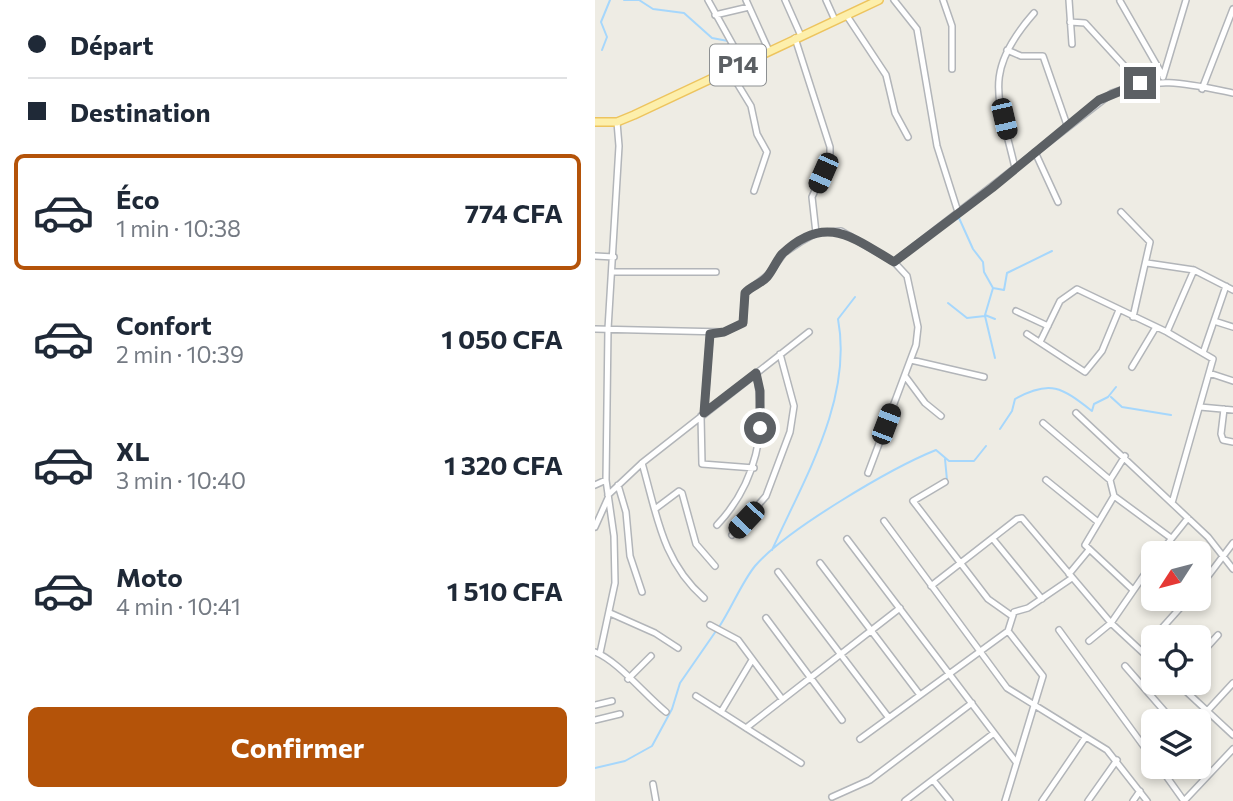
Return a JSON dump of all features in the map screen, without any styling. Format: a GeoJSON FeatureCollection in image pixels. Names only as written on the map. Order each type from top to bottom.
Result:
{"type":"FeatureCollection","features":[{"type":"Feature","properties":{"kind":"main road","name":"P14"},"geometry":{"type":"LineString","coordinates":[[598,124],[617,122],[873,1]]}},
{"type":"Feature","properties":{"kind":"street"},"geometry":{"type":"LineString","coordinates":[[708,0],[743,63]]}},
{"type":"Feature","properties":{"kind":"street"},"geometry":{"type":"LineString","coordinates":[[746,0],[769,51]]}},
{"type":"Feature","properties":{"kind":"street"},"geometry":{"type":"LineString","coordinates":[[785,0],[799,37],[830,147],[830,157],[811,203],[816,233]]}},
{"type":"Feature","properties":{"kind":"street"},"geometry":{"type":"LineString","coordinates":[[826,0],[835,20]]}},
{"type":"Feature","properties":{"kind":"street"},"geometry":{"type":"LineString","coordinates":[[894,0],[918,34],[937,146],[958,212]]}},
{"type":"Feature","properties":{"kind":"street"},"geometry":{"type":"LineString","coordinates":[[943,0],[951,26],[952,69]]}},
{"type":"Feature","properties":{"kind":"street"},"geometry":{"type":"LineString","coordinates":[[1069,0],[1072,44]]}},
{"type":"Feature","properties":{"kind":"street"},"geometry":{"type":"LineString","coordinates":[[1163,78],[1186,0]]}},
{"type":"Feature","properties":{"kind":"street"},"geometry":{"type":"LineString","coordinates":[[1121,1],[1163,78]]}},
{"type":"Feature","properties":{"kind":"street"},"geometry":{"type":"LineString","coordinates":[[715,15],[749,7]]}},
{"type":"Feature","properties":{"kind":"street"},"geometry":{"type":"LineString","coordinates":[[1202,89],[1233,9]]}},
{"type":"Feature","properties":{"kind":"street"},"geometry":{"type":"LineString","coordinates":[[1016,168],[997,83],[1007,50],[1034,13]]}},
{"type":"Feature","properties":{"kind":"street"},"geometry":{"type":"LineString","coordinates":[[846,16],[886,75],[895,113],[908,137]]}},
{"type":"Feature","properties":{"kind":"street"},"geometry":{"type":"LineString","coordinates":[[1070,22],[1085,23],[1140,83]]}},
{"type":"Feature","properties":{"kind":"street"},"geometry":{"type":"LineString","coordinates":[[1007,50],[1021,55],[1043,56],[1067,125]]}},
{"type":"Feature","properties":{"kind":"street"},"geometry":{"type":"LineString","coordinates":[[729,70],[750,104],[757,134],[767,152],[754,191]]}},
{"type":"Feature","properties":{"kind":"street"},"geometry":{"type":"LineString","coordinates":[[894,262],[1067,125],[1112,93],[1163,78],[1202,89],[1233,93]]}},
{"type":"Feature","properties":{"kind":"street"},"geometry":{"type":"LineString","coordinates":[[617,122],[619,146],[608,329],[606,480],[615,555],[610,613],[597,652],[617,665],[628,679],[666,712]]}},
{"type":"Feature","properties":{"kind":"street"},"geometry":{"type":"LineString","coordinates":[[1035,152],[1058,202]]}},
{"type":"Feature","properties":{"kind":"street"},"geometry":{"type":"LineString","coordinates":[[1121,212],[1150,242],[1133,317]]}},
{"type":"Feature","properties":{"kind":"street"},"geometry":{"type":"LineString","coordinates":[[595,329],[710,334],[724,332],[743,323],[745,293],[768,275],[784,253],[816,233],[841,231],[894,262],[907,276],[913,295],[918,336],[868,473]]}},
{"type":"Feature","properties":{"kind":"street"},"geometry":{"type":"LineString","coordinates":[[595,256],[614,257]]}},
{"type":"Feature","properties":{"kind":"street"},"geometry":{"type":"LineString","coordinates":[[1147,263],[1195,270],[1233,290]]}},
{"type":"Feature","properties":{"kind":"street"},"geometry":{"type":"LineString","coordinates":[[1167,332],[1195,270]]}},
{"type":"Feature","properties":{"kind":"street"},"geometry":{"type":"LineString","coordinates":[[613,272],[716,272]]}},
{"type":"Feature","properties":{"kind":"street"},"geometry":{"type":"LineString","coordinates":[[1203,353],[1226,286]]}},
{"type":"Feature","properties":{"kind":"street"},"geometry":{"type":"LineString","coordinates":[[1040,342],[1060,301],[1077,289],[1167,332],[1213,359],[1172,503]]}},
{"type":"Feature","properties":{"kind":"street"},"geometry":{"type":"LineString","coordinates":[[1027,334],[1085,372],[1099,357],[1119,310]]}},
{"type":"Feature","properties":{"kind":"street"},"geometry":{"type":"LineString","coordinates":[[1016,311],[1048,326]]}},
{"type":"Feature","properties":{"kind":"street"},"geometry":{"type":"LineString","coordinates":[[1214,321],[1233,327]]}},
{"type":"Feature","properties":{"kind":"street"},"geometry":{"type":"LineString","coordinates":[[1132,367],[1156,327]]}},
{"type":"Feature","properties":{"kind":"street"},"geometry":{"type":"LineString","coordinates":[[595,527],[608,496],[642,463],[809,332]]}},
{"type":"Feature","properties":{"kind":"street"},"geometry":{"type":"LineString","coordinates":[[710,334],[702,464],[754,468]]}},
{"type":"Feature","properties":{"kind":"street"},"geometry":{"type":"LineString","coordinates":[[732,536],[766,496],[790,432],[794,406],[780,354]]}},
{"type":"Feature","properties":{"kind":"street"},"geometry":{"type":"LineString","coordinates":[[911,360],[984,377]]}},
{"type":"Feature","properties":{"kind":"street"},"geometry":{"type":"LineString","coordinates":[[717,525],[741,497],[754,468],[761,405],[756,373]]}},
{"type":"Feature","properties":{"kind":"street"},"geometry":{"type":"LineString","coordinates":[[1209,373],[1233,381]]}},
{"type":"Feature","properties":{"kind":"street"},"geometry":{"type":"LineString","coordinates":[[905,376],[925,403],[941,416]]}},
{"type":"Feature","properties":{"kind":"street"},"geometry":{"type":"LineString","coordinates":[[1201,407],[1233,410]]}},
{"type":"Feature","properties":{"kind":"street"},"geometry":{"type":"LineString","coordinates":[[1224,409],[1221,434],[1223,440],[1233,442]]}},
{"type":"Feature","properties":{"kind":"street"},"geometry":{"type":"LineString","coordinates":[[1076,413],[1125,456],[1188,518],[1233,569]]}},
{"type":"Feature","properties":{"kind":"street"},"geometry":{"type":"LineString","coordinates":[[1043,423],[1110,480],[1114,495],[1171,538]]}},
{"type":"Feature","properties":{"kind":"street"},"geometry":{"type":"LineString","coordinates":[[1110,480],[1125,456]]}},
{"type":"Feature","properties":{"kind":"street"},"geometry":{"type":"LineString","coordinates":[[642,463],[674,565],[704,598]]}},
{"type":"Feature","properties":{"kind":"street"},"geometry":{"type":"LineString","coordinates":[[595,485],[606,480]]}},
{"type":"Feature","properties":{"kind":"street"},"geometry":{"type":"LineString","coordinates":[[1046,480],[1098,522]]}},
{"type":"Feature","properties":{"kind":"street"},"geometry":{"type":"LineString","coordinates":[[945,482],[913,501],[988,600],[1012,616]]}},
{"type":"Feature","properties":{"kind":"street"},"geometry":{"type":"LineString","coordinates":[[618,485],[626,512],[630,556],[642,592]]}},
{"type":"Feature","properties":{"kind":"street"},"geometry":{"type":"LineString","coordinates":[[655,509],[679,491],[682,492],[696,544],[715,566]]}},
{"type":"Feature","properties":{"kind":"street"},"geometry":{"type":"LineString","coordinates":[[1114,495],[1086,542],[1088,551],[1132,590]]}},
{"type":"Feature","properties":{"kind":"street"},"geometry":{"type":"LineString","coordinates":[[931,586],[1017,519],[1022,518],[1110,623],[1141,652]]}},
{"type":"Feature","properties":{"kind":"street"},"geometry":{"type":"LineString","coordinates":[[1169,541],[1188,518]]}},
{"type":"Feature","properties":{"kind":"street"},"geometry":{"type":"LineString","coordinates":[[884,521],[1007,688],[1084,738],[1098,743],[1117,760],[1147,801]]}},
{"type":"Feature","properties":{"kind":"street"},"geometry":{"type":"LineString","coordinates":[[847,539],[1016,762]]}},
{"type":"Feature","properties":{"kind":"street"},"geometry":{"type":"LineString","coordinates":[[993,539],[1042,599]]}},
{"type":"Feature","properties":{"kind":"street"},"geometry":{"type":"LineString","coordinates":[[1211,572],[1233,542]]}},
{"type":"Feature","properties":{"kind":"street"},"geometry":{"type":"LineString","coordinates":[[860,739],[1008,631],[1014,612],[1028,608],[1042,599],[1070,576],[1088,551]]}},
{"type":"Feature","properties":{"kind":"street"},"geometry":{"type":"LineString","coordinates":[[820,563],[920,695]]}},
{"type":"Feature","properties":{"kind":"street"},"geometry":{"type":"LineString","coordinates":[[778,572],[889,718]]}},
{"type":"Feature","properties":{"kind":"street"},"geometry":{"type":"LineString","coordinates":[[1089,641],[1110,623],[1141,578]]}},
{"type":"Feature","properties":{"kind":"street"},"geometry":{"type":"LineString","coordinates":[[746,728],[900,608]]}},
{"type":"Feature","properties":{"kind":"street"},"geometry":{"type":"LineString","coordinates":[[1165,625],[1178,611]]}},
{"type":"Feature","properties":{"kind":"street"},"geometry":{"type":"LineString","coordinates":[[610,613],[656,633],[678,648]]}},
{"type":"Feature","properties":{"kind":"street"},"geometry":{"type":"LineString","coordinates":[[766,618],[842,720]]}},
{"type":"Feature","properties":{"kind":"street"},"geometry":{"type":"LineString","coordinates":[[1110,623],[1141,650]]}},
{"type":"Feature","properties":{"kind":"street"},"geometry":{"type":"LineString","coordinates":[[711,625],[738,640],[782,699]]}},
{"type":"Feature","properties":{"kind":"street"},"geometry":{"type":"LineString","coordinates":[[1059,630],[1141,743]]}},
{"type":"Feature","properties":{"kind":"street"},"geometry":{"type":"LineString","coordinates":[[1005,801],[1043,676],[1008,631]]}},
{"type":"Feature","properties":{"kind":"street"},"geometry":{"type":"LineString","coordinates":[[1211,643],[1218,635]]}},
{"type":"Feature","properties":{"kind":"street"},"geometry":{"type":"LineString","coordinates":[[628,679],[651,656]]}},
{"type":"Feature","properties":{"kind":"street"},"geometry":{"type":"LineString","coordinates":[[721,712],[752,660]]}},
{"type":"Feature","properties":{"kind":"street"},"geometry":{"type":"LineString","coordinates":[[1125,666],[1163,709]]}},
{"type":"Feature","properties":{"kind":"street"},"geometry":{"type":"LineString","coordinates":[[1210,709],[1233,683]]}},
{"type":"Feature","properties":{"kind":"street"},"geometry":{"type":"LineString","coordinates":[[1188,695],[1204,709]]}},
{"type":"Feature","properties":{"kind":"street"},"geometry":{"type":"LineString","coordinates":[[696,696],[771,747],[801,763]]}},
{"type":"Feature","properties":{"kind":"street"},"geometry":{"type":"LineString","coordinates":[[595,705],[612,702]]}},
{"type":"Feature","properties":{"kind":"street"},"geometry":{"type":"LineString","coordinates":[[832,797],[870,780],[972,703]]}},
{"type":"Feature","properties":{"kind":"street"},"geometry":{"type":"LineString","coordinates":[[595,720],[619,714]]}},
{"type":"Feature","properties":{"kind":"street"},"geometry":{"type":"LineString","coordinates":[[1211,716],[1233,735]]}},
{"type":"Feature","properties":{"kind":"street"},"geometry":{"type":"LineString","coordinates":[[905,801],[994,733]]}},
{"type":"Feature","properties":{"kind":"street"},"geometry":{"type":"LineString","coordinates":[[1042,801],[1084,738]]}},
{"type":"Feature","properties":{"kind":"street"},"geometry":{"type":"LineString","coordinates":[[1168,779],[1184,801],[1233,748]]}},
{"type":"Feature","properties":{"kind":"street"},"geometry":{"type":"LineString","coordinates":[[1088,801],[1117,760]]}},
{"type":"Feature","properties":{"kind":"street"},"geometry":{"type":"LineString","coordinates":[[933,780],[950,801]]}},
{"type":"Feature","properties":{"kind":"street"},"geometry":{"type":"LineString","coordinates":[[653,784],[656,801]]}},
{"type":"Feature","properties":{"kind":"street"},"geometry":{"type":"LineString","coordinates":[[1133,801],[1140,791]]}},
{"type":"Feature","properties":{"kind":"waterway"},"geometry":{"type":"LineString","coordinates":[[602,50],[607,37],[601,22],[610,0]]}},
{"type":"Feature","properties":{"kind":"waterway"},"geometry":{"type":"LineString","coordinates":[[624,0],[639,0],[653,9],[684,13],[712,38],[728,41],[730,57]]}},
{"type":"Feature","properties":{"kind":"waterway"},"geometry":{"type":"LineString","coordinates":[[951,221],[959,218],[973,249],[983,262],[984,272],[993,288],[985,315],[995,319]]}},
{"type":"Feature","properties":{"kind":"waterway"},"geometry":{"type":"LineString","coordinates":[[993,288],[1004,290],[1007,273],[1052,251]]}},
{"type":"Feature","properties":{"kind":"waterway"},"geometry":{"type":"LineString","coordinates":[[772,550],[823,438],[839,379],[841,349],[838,319],[855,297]]}},
{"type":"Feature","properties":{"kind":"waterway"},"geometry":{"type":"LineString","coordinates":[[948,303],[967,318],[985,316],[995,358]]}},
{"type":"Feature","properties":{"kind":"waterway"},"geometry":{"type":"LineString","coordinates":[[1000,429],[1012,411],[1015,399],[1038,389],[1064,392],[1092,411],[1094,404],[1108,397],[1116,387]]}},
{"type":"Feature","properties":{"kind":"waterway"},"geometry":{"type":"LineString","coordinates":[[1111,397],[1122,407],[1171,415]]}},
{"type":"Feature","properties":{"kind":"waterway"},"geometry":{"type":"LineString","coordinates":[[719,627],[755,566],[770,551],[814,518],[867,485],[936,450],[949,461],[974,461],[986,446]]}},
{"type":"Feature","properties":{"kind":"waterway"},"geometry":{"type":"LineString","coordinates":[[945,459],[947,480]]}},
{"type":"Feature","properties":{"kind":"waterway"},"geometry":{"type":"LineString","coordinates":[[595,768],[625,761],[652,746],[672,709],[680,683],[716,631]]}},
{"type":"Feature","properties":{"kind":"route"},"geometry":{"type":"LineString","coordinates":[[760,428],[760,391],[756,373],[704,413],[710,334],[724,332],[743,323],[745,293],[764,280],[784,253],[816,233],[834,230],[848,234],[894,262],[922,238],[992,188],[1099,100],[1140,83]]}}]}
